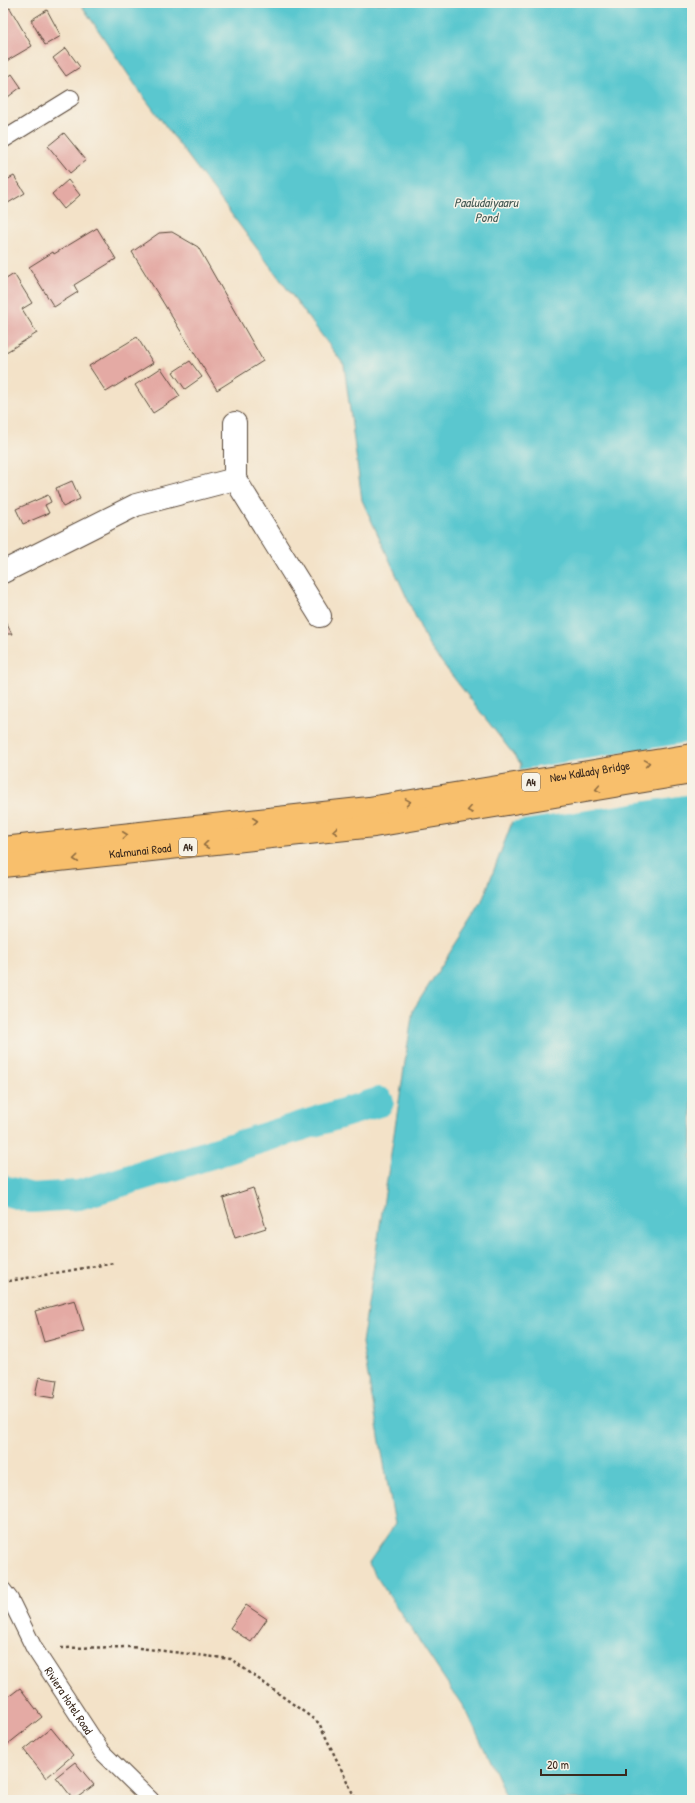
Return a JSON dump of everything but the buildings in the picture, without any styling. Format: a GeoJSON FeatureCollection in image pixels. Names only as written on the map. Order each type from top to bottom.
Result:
{"type":"FeatureCollection","features":[{"type":"Feature","properties":{"kind":"highway","name":"New Kallady Bridge"},"geometry":{"type":"LineString","coordinates":[[371,817],[692,755]]}},
{"type":"Feature","properties":{"kind":"highway","name":"New Kallady Bridge"},"geometry":{"type":"LineString","coordinates":[[371,817],[692,773]]}},
{"type":"Feature","properties":{"kind":"highway","name":"Kalmunai Road"},"geometry":{"type":"LineString","coordinates":[[3,848],[371,817]]}},
{"type":"Feature","properties":{"kind":"highway","name":"Kalmunai Road"},"geometry":{"type":"LineString","coordinates":[[3,866],[371,817]]}},
{"type":"Feature","properties":{"kind":"street"},"geometry":{"type":"LineString","coordinates":[[235,423],[235,479],[320,616]]}},
{"type":"Feature","properties":{"kind":"street"},"geometry":{"type":"LineString","coordinates":[[3,572],[136,505],[235,479]]}},
{"type":"Feature","properties":{"kind":"lane"},"geometry":{"type":"LineString","coordinates":[[3,140],[71,98]]}},
{"type":"Feature","properties":{"kind":"lane","name":"Riviera Hotel Road"},"geometry":{"type":"LineString","coordinates":[[3,1590],[10,1599],[34,1648],[102,1752],[151,1800]]}},
{"type":"Feature","properties":{"kind":"path"},"geometry":{"type":"LineString","coordinates":[[3,1282],[114,1263]]}},
{"type":"Feature","properties":{"kind":"path"},"geometry":{"type":"LineString","coordinates":[[34,1648],[130,1647],[231,1659],[319,1723],[356,1800]]}},
{"type":"Feature","properties":{"kind":"water","name":"Paaludaiyaaru Pond"},"geometry":{"type":"Polygon","coordinates":[[[80,3],[692,3],[692,1800],[508,1800],[468,1714],[368,1564],[395,1524],[362,1343],[413,1010],[481,904],[511,825],[521,764],[429,646],[362,500],[344,365],[138,89],[80,3]]]}},
{"type":"Feature","properties":{"kind":"pier"},"geometry":{"type":"Polygon","coordinates":[[[692,742],[692,794],[510,822],[518,770],[692,742]]]}},
{"type":"Feature","properties":{"kind":"waterway"},"geometry":{"type":"LineString","coordinates":[[3,1190],[31,1198],[79,1195],[379,1102]]}}]}
